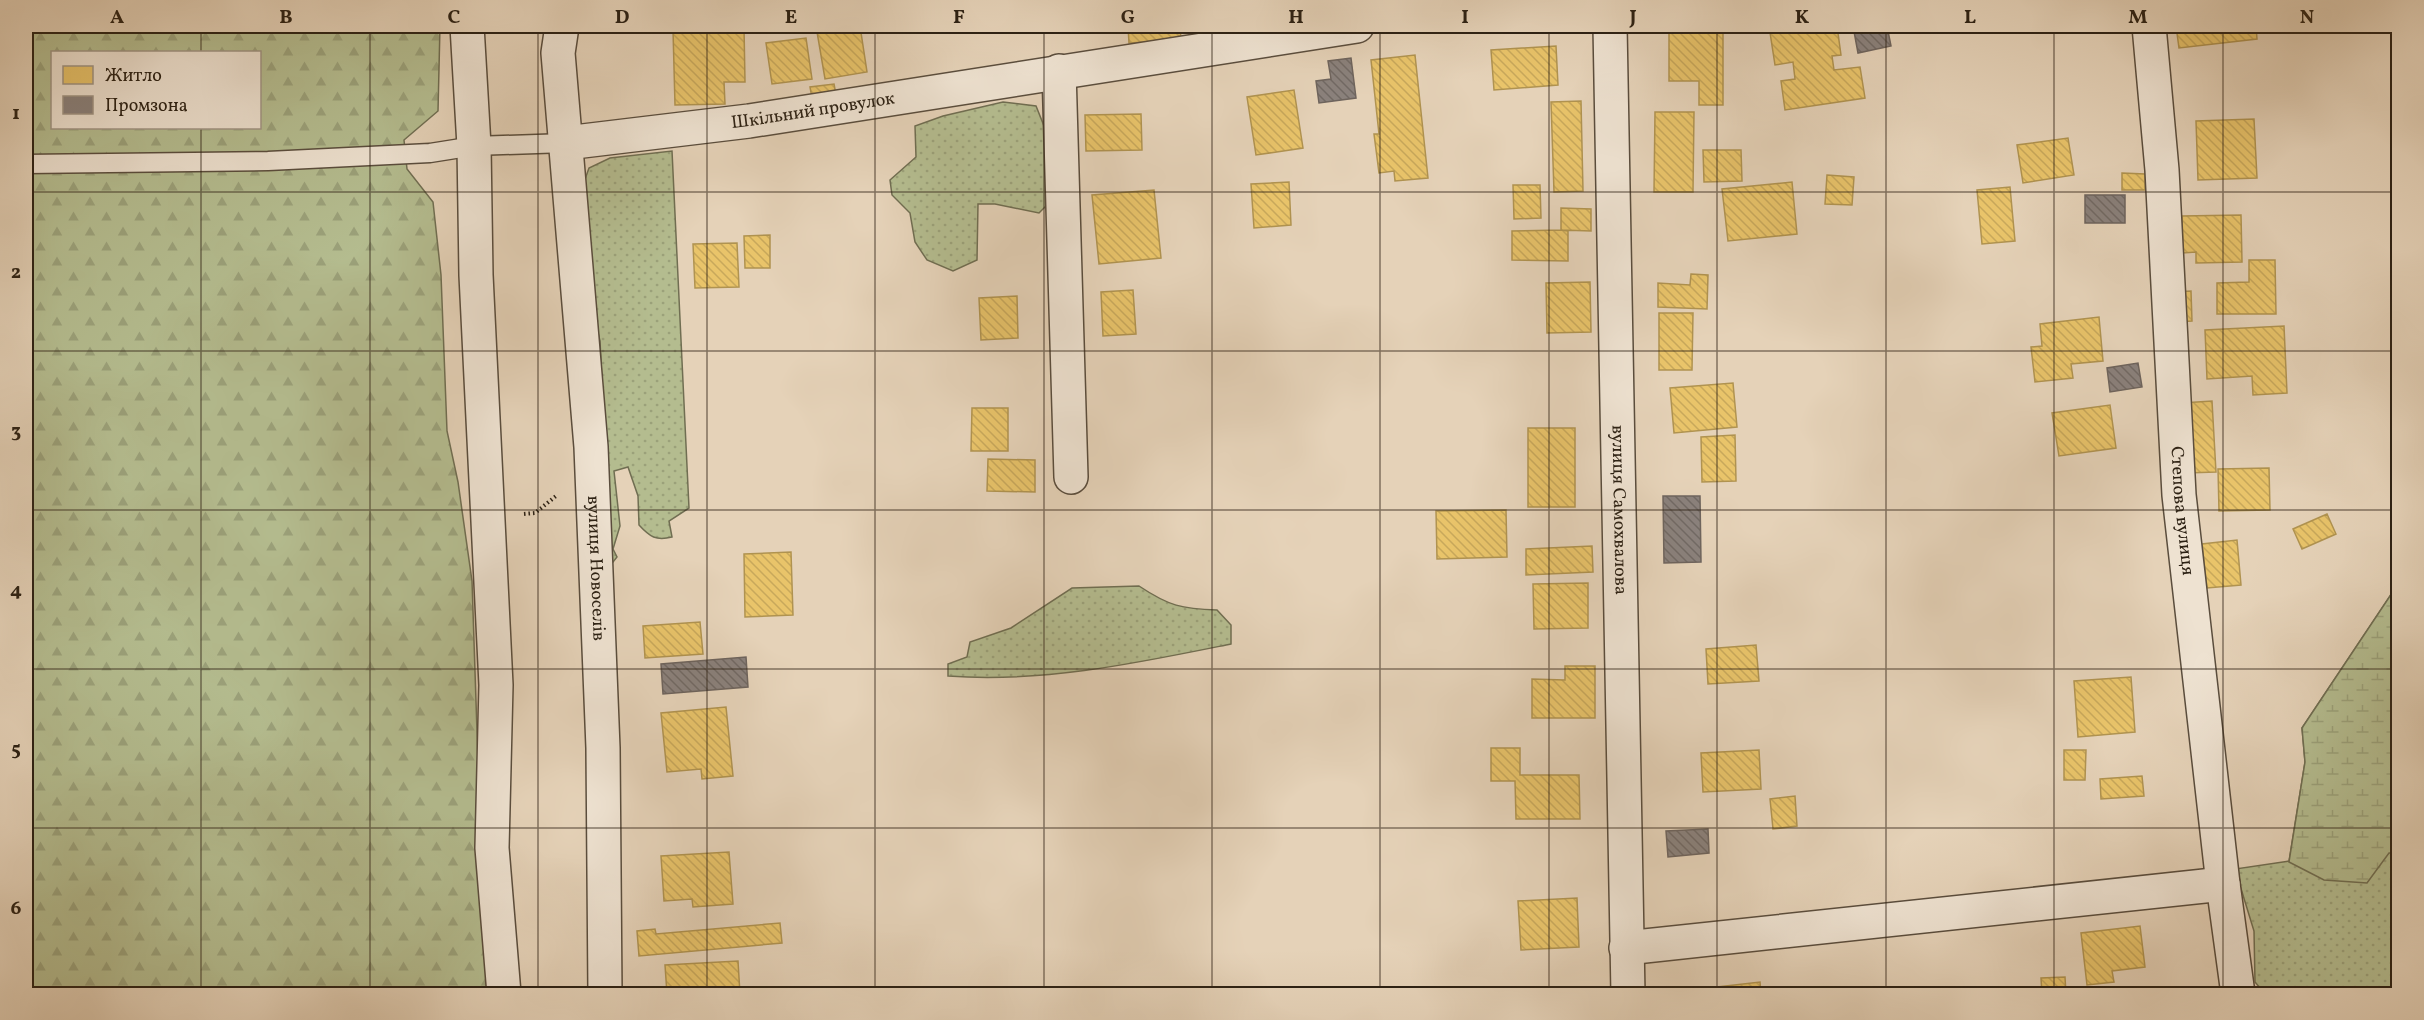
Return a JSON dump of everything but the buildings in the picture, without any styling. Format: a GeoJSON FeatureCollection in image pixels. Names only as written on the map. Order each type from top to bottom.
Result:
{"type":"FeatureCollection","features":[{"type":"Feature","properties":{"kind":"street"},"geometry":{"type":"LineString","coordinates":[[467,26],[474,146],[476,275],[496,685],[492,848],[504,994]]}},
{"type":"Feature","properties":{"kind":"street","name":"вулиця Новоселів"},"geometry":{"type":"LineString","coordinates":[[562,26],[558,53],[591,447],[603,748],[604,994]]}},
{"type":"Feature","properties":{"kind":"street","name":"Шкільний провулок"},"geometry":{"type":"LineString","coordinates":[[566,143],[749,121],[1357,26]]}},
{"type":"Feature","properties":{"kind":"street","name":"вулиця Самохвалова"},"geometry":{"type":"LineString","coordinates":[[1610,26],[1628,994]]}},
{"type":"Feature","properties":{"kind":"street","name":"Степова вулиця"},"geometry":{"type":"LineString","coordinates":[[2149,26],[2162,170],[2179,495],[2223,884],[2238,994]]}},
{"type":"Feature","properties":{"kind":"street"},"geometry":{"type":"LineString","coordinates":[[1059,71],[1071,477]]}},
{"type":"Feature","properties":{"kind":"street"},"geometry":{"type":"LineString","coordinates":[[1626,948],[2223,884]]}},
{"type":"Feature","properties":{"kind":"lane"},"geometry":{"type":"LineString","coordinates":[[26,164],[268,162],[430,153],[474,146],[566,143]]}},
{"type":"Feature","properties":{"kind":"green space"},"geometry":{"type":"Polygon","coordinates":[[[26,26],[440,26],[438,111],[404,140],[407,169],[433,202],[441,275],[447,431],[458,482],[472,581],[481,852],[491,994],[26,994],[26,26]]]}},
{"type":"Feature","properties":{"kind":"green space"},"geometry":{"type":"Polygon","coordinates":[[[1003,102],[1036,106],[1044,126],[1051,201],[1039,213],[995,204],[978,204],[977,260],[953,271],[927,260],[915,242],[910,213],[892,195],[890,180],[916,157],[915,126],[943,116],[1003,102]]]}},
{"type":"Feature","properties":{"kind":"green space"},"geometry":{"type":"Polygon","coordinates":[[[672,151],[689,508],[669,521],[672,537],[654,537],[639,525],[638,496],[628,467],[614,471],[620,526],[613,549],[617,557],[606,571],[608,507],[600,341],[590,297],[578,199],[589,168],[610,158],[672,151]]]}},
{"type":"Feature","properties":{"kind":"green space"},"geometry":{"type":"Polygon","coordinates":[[[2398,584],[2398,994],[2265,994],[2255,982],[2254,931],[2235,869],[2289,861],[2305,762],[2302,728],[2398,584]]]}},
{"type":"Feature","properties":{"kind":"green space"},"geometry":{"type":"Polygon","coordinates":[[[2398,584],[2398,853],[2389,853],[2367,883],[2324,880],[2289,862],[2305,762],[2302,728],[2398,584]]]}},
{"type":"Feature","properties":{"kind":"green space"},"geometry":{"type":"Polygon","coordinates":[[[1139,586],[1176,605],[1217,610],[1231,625],[1231,644],[1090,670],[1055,674],[1020,677],[948,676],[948,664],[967,657],[970,642],[1011,628],[1072,588],[1139,586]]]}}]}
